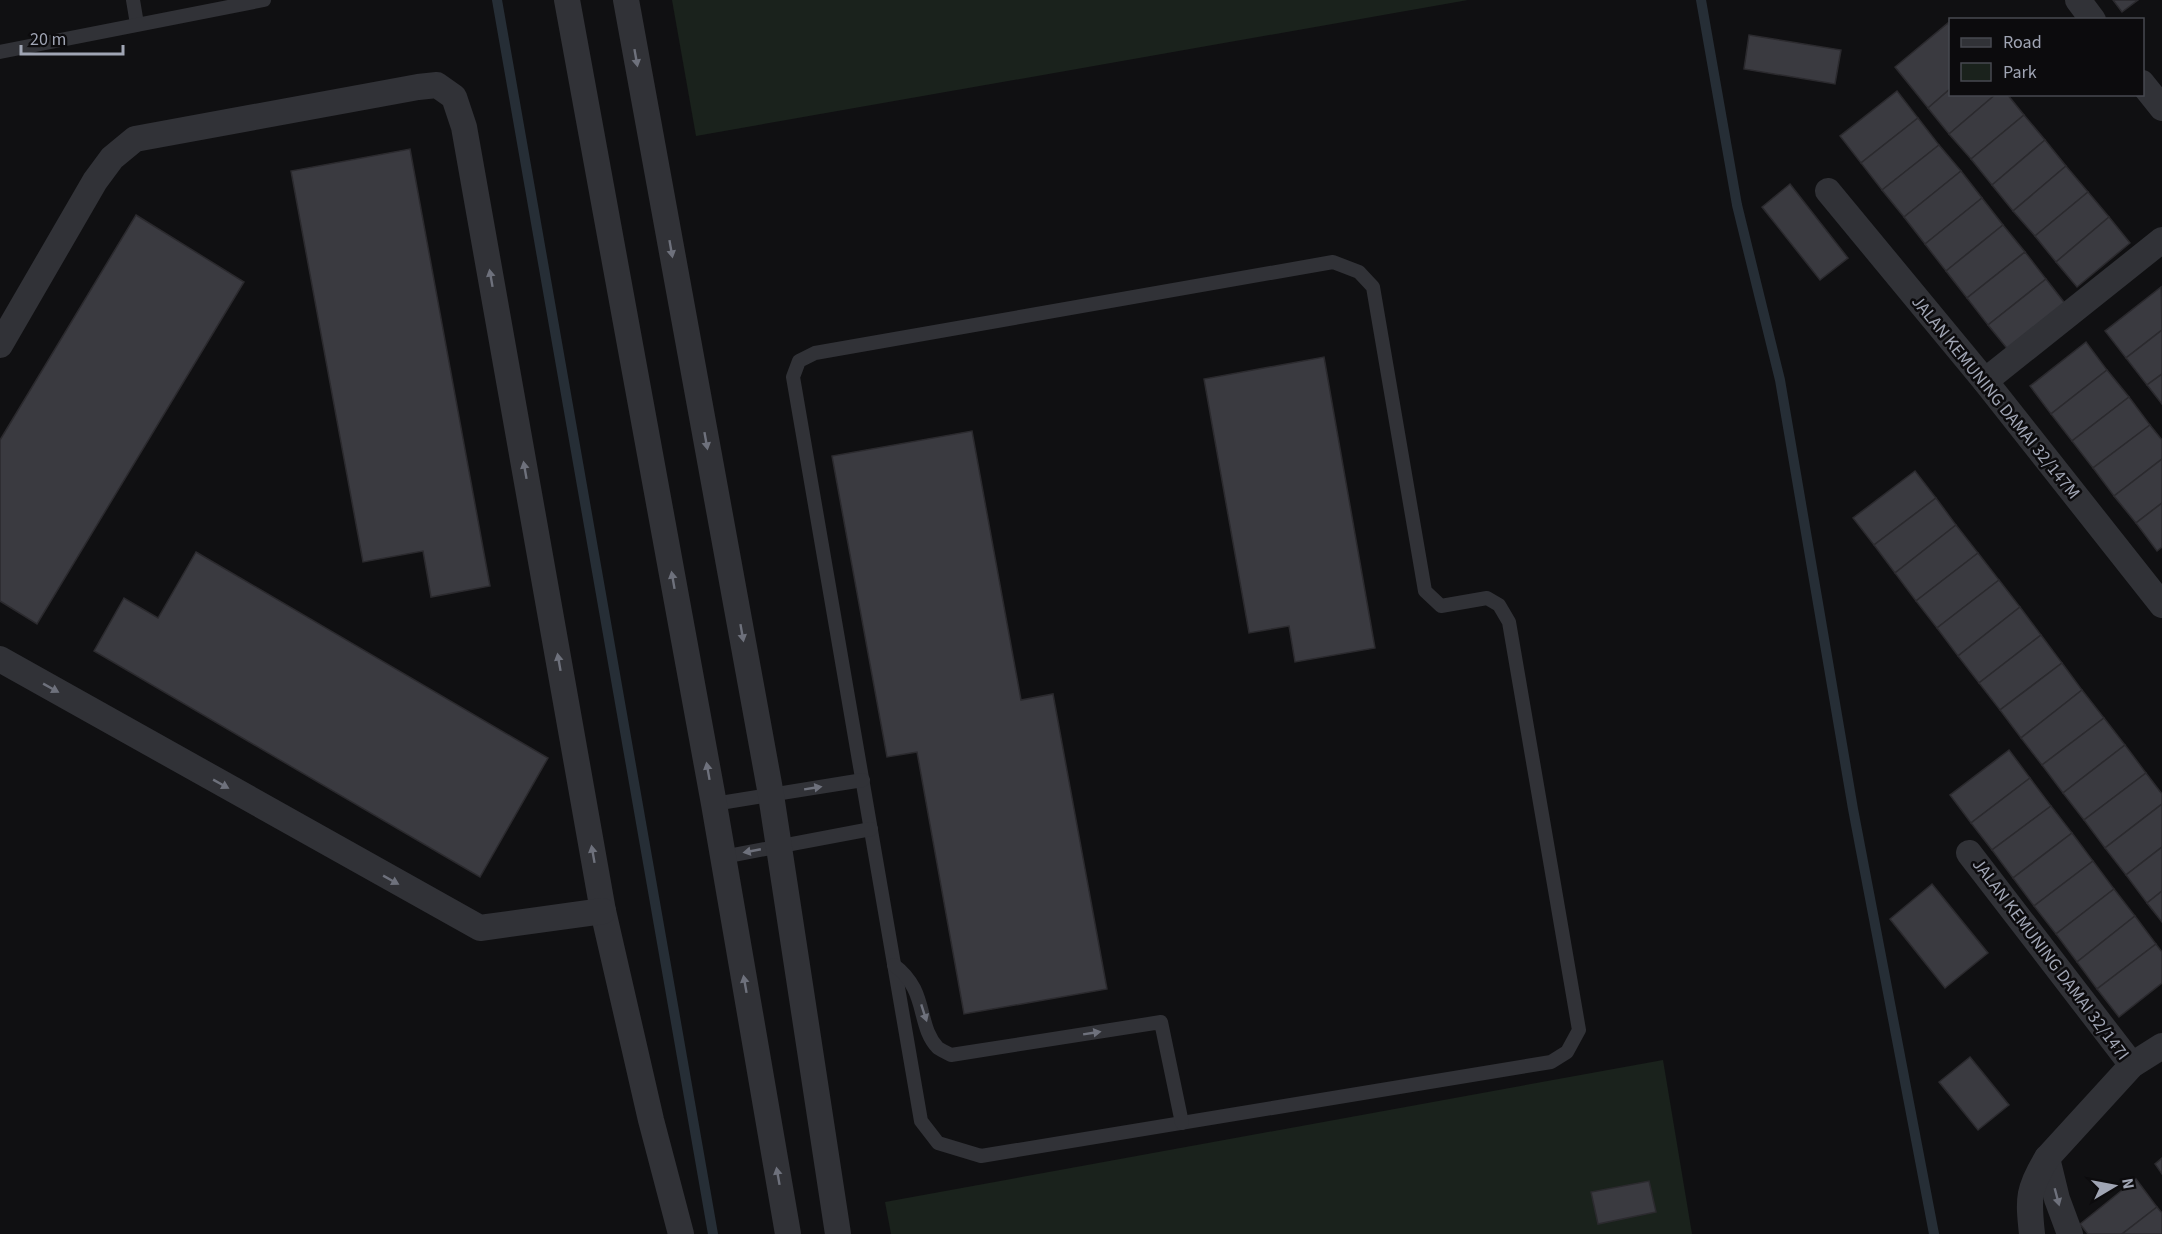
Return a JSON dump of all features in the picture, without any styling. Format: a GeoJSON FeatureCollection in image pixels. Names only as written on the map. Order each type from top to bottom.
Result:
{"type":"FeatureCollection","features":[{"type":"Feature","properties":{"kind":"street"},"geometry":{"type":"LineString","coordinates":[[567,0],[714,804],[788,1234]]}},
{"type":"Feature","properties":{"kind":"street"},"geometry":{"type":"LineString","coordinates":[[626,0],[771,795],[838,1234]]}},
{"type":"Feature","properties":{"kind":"street"},"geometry":{"type":"LineString","coordinates":[[2078,0],[2092,18]]}},
{"type":"Feature","properties":{"kind":"street"},"geometry":{"type":"LineString","coordinates":[[0,345],[95,181],[112,158],[135,139],[418,87],[437,85],[454,97],[464,127],[603,911],[651,1120],[681,1234]]}},
{"type":"Feature","properties":{"kind":"street"},"geometry":{"type":"LineString","coordinates":[[2144,86],[2162,108]]}},
{"type":"Feature","properties":{"kind":"street","name":"JALAN KEMUNING DAMAI 32/147M"},"geometry":{"type":"LineString","coordinates":[[1828,191],[1985,381],[2162,605]]}},
{"type":"Feature","properties":{"kind":"street"},"geometry":{"type":"LineString","coordinates":[[1985,381],[2162,240]]}},
{"type":"Feature","properties":{"kind":"street"},"geometry":{"type":"LineString","coordinates":[[0,659],[472,925],[480,928],[493,928],[603,911]]}},
{"type":"Feature","properties":{"kind":"street","name":"JALAN KEMUNING DAMAI 32/147I"},"geometry":{"type":"LineString","coordinates":[[1969,853],[2132,1065]]}},
{"type":"Feature","properties":{"kind":"street"},"geometry":{"type":"LineString","coordinates":[[2032,1234],[2028,1200],[2037,1175],[2048,1158],[2132,1065],[2162,1046]]}},
{"type":"Feature","properties":{"kind":"street"},"geometry":{"type":"LineString","coordinates":[[2048,1158],[2057,1198],[2070,1234]]}},
{"type":"Feature","properties":{"kind":"lane"},"geometry":{"type":"LineString","coordinates":[[133,0],[137,24]]}},
{"type":"Feature","properties":{"kind":"lane"},"geometry":{"type":"LineString","coordinates":[[0,52],[264,0]]}},
{"type":"Feature","properties":{"kind":"lane"},"geometry":{"type":"LineString","coordinates":[[1333,262],[1359,272],[1372,288],[1425,591],[1441,606],[1487,598],[1499,605],[1509,622],[1579,1030],[1567,1052],[1551,1062],[981,1156],[938,1143],[921,1121],[871,830],[793,377],[799,361],[815,353],[1333,262]]}},
{"type":"Feature","properties":{"kind":"lane"},"geometry":{"type":"LineString","coordinates":[[714,804],[863,780]]}},
{"type":"Feature","properties":{"kind":"lane"},"geometry":{"type":"LineString","coordinates":[[723,857],[871,830]]}},
{"type":"Feature","properties":{"kind":"lane"},"geometry":{"type":"LineString","coordinates":[[894,965],[907,975],[916,989],[938,1048],[951,1054],[1161,1022],[1182,1123]]}},
{"type":"Feature","properties":{"kind":"green space"},"geometry":{"type":"Polygon","coordinates":[[[672,0],[1468,0],[696,136],[672,0]]]}},
{"type":"Feature","properties":{"kind":"green space"},"geometry":{"type":"Polygon","coordinates":[[[1663,1060],[1692,1234],[891,1234],[885,1202],[1663,1060]]]}},
{"type":"Feature","properties":{"kind":"building"},"geometry":{"type":"Polygon","coordinates":[[[2113,0],[2138,0],[2122,12],[2113,0]]]}},
{"type":"Feature","properties":{"kind":"building"},"geometry":{"type":"Polygon","coordinates":[[[1948,23],[1949,90],[1928,108],[1895,67],[1948,23]]]}},
{"type":"Feature","properties":{"kind":"building"},"geometry":{"type":"Polygon","coordinates":[[[1749,35],[1841,50],[1835,84],[1744,69],[1749,35]]]}},
{"type":"Feature","properties":{"kind":"building"},"geometry":{"type":"Polygon","coordinates":[[[1949,90],[1949,96],[1994,96],[1949,134],[1928,108],[1949,90]]]}},
{"type":"Feature","properties":{"kind":"building"},"geometry":{"type":"Polygon","coordinates":[[[1897,91],[1918,118],[1861,163],[1840,136],[1897,91]]]}},
{"type":"Feature","properties":{"kind":"building"},"geometry":{"type":"Polygon","coordinates":[[[1994,96],[2009,96],[2024,115],[1971,159],[1949,134],[1994,96]]]}},
{"type":"Feature","properties":{"kind":"building"},"geometry":{"type":"Polygon","coordinates":[[[2024,115],[2045,140],[1992,185],[1971,159],[2024,115]]]}},
{"type":"Feature","properties":{"kind":"building"},"geometry":{"type":"Polygon","coordinates":[[[1918,118],[1939,145],[1882,190],[1861,163],[1918,118]]]}},
{"type":"Feature","properties":{"kind":"building"},"geometry":{"type":"Polygon","coordinates":[[[2045,140],[2066,166],[2013,211],[1992,185],[2045,140]]]}},
{"type":"Feature","properties":{"kind":"building"},"geometry":{"type":"Polygon","coordinates":[[[1939,145],[1961,171],[1904,217],[1882,190],[1939,145]]]}},
{"type":"Feature","properties":{"kind":"building"},"geometry":{"type":"Polygon","coordinates":[[[410,149],[490,586],[431,597],[423,551],[363,562],[291,171],[410,149]]]}},
{"type":"Feature","properties":{"kind":"building"},"geometry":{"type":"Polygon","coordinates":[[[2066,166],[2088,192],[2035,236],[2013,211],[2066,166]]]}},
{"type":"Feature","properties":{"kind":"building"},"geometry":{"type":"Polygon","coordinates":[[[1961,171],[1982,198],[1925,244],[1904,217],[1961,171]]]}},
{"type":"Feature","properties":{"kind":"building"},"geometry":{"type":"Polygon","coordinates":[[[1790,184],[1848,258],[1820,280],[1762,207],[1790,184]]]}},
{"type":"Feature","properties":{"kind":"building"},"geometry":{"type":"Polygon","coordinates":[[[2088,192],[2109,217],[2056,262],[2035,236],[2088,192]]]}},
{"type":"Feature","properties":{"kind":"building"},"geometry":{"type":"Polygon","coordinates":[[[1982,198],[2003,225],[1946,271],[1925,244],[1982,198]]]}},
{"type":"Feature","properties":{"kind":"building"},"geometry":{"type":"Polygon","coordinates":[[[136,215],[244,282],[37,624],[0,601],[0,440],[136,215]]]}},
{"type":"Feature","properties":{"kind":"building"},"geometry":{"type":"Polygon","coordinates":[[[2109,217],[2130,243],[2077,287],[2056,262],[2109,217]]]}},
{"type":"Feature","properties":{"kind":"building"},"geometry":{"type":"Polygon","coordinates":[[[2003,225],[2025,252],[1967,298],[1946,271],[2003,225]]]}},
{"type":"Feature","properties":{"kind":"building"},"geometry":{"type":"Polygon","coordinates":[[[2025,252],[2046,279],[1988,325],[1967,298],[2025,252]]]}},
{"type":"Feature","properties":{"kind":"building"},"geometry":{"type":"Polygon","coordinates":[[[2046,279],[2067,306],[2010,352],[1988,325],[2046,279]]]}},
{"type":"Feature","properties":{"kind":"building"},"geometry":{"type":"Polygon","coordinates":[[[2161,287],[2162,330],[2126,358],[2105,331],[2161,287]]]}},
{"type":"Feature","properties":{"kind":"building"},"geometry":{"type":"Polygon","coordinates":[[[2162,330],[2162,374],[2147,385],[2126,358],[2162,330]]]}},
{"type":"Feature","properties":{"kind":"building"},"geometry":{"type":"Polygon","coordinates":[[[2086,342],[2107,370],[2051,414],[2030,386],[2086,342]]]}},
{"type":"Feature","properties":{"kind":"building"},"geometry":{"type":"Polygon","coordinates":[[[1324,357],[1375,648],[1295,662],[1289,626],[1249,633],[1204,379],[1324,357]]]}},
{"type":"Feature","properties":{"kind":"building"},"geometry":{"type":"Polygon","coordinates":[[[2107,370],[2129,397],[2072,441],[2051,414],[2107,370]]]}},
{"type":"Feature","properties":{"kind":"building"},"geometry":{"type":"Polygon","coordinates":[[[2162,374],[2162,404],[2147,385],[2162,374]]]}},
{"type":"Feature","properties":{"kind":"building"},"geometry":{"type":"Polygon","coordinates":[[[2129,397],[2150,425],[2093,468],[2072,441],[2129,397]]]}},
{"type":"Feature","properties":{"kind":"building"},"geometry":{"type":"Polygon","coordinates":[[[2150,425],[2162,440],[2162,459],[2114,496],[2093,468],[2150,425]]]}},
{"type":"Feature","properties":{"kind":"building"},"geometry":{"type":"Polygon","coordinates":[[[972,431],[1021,700],[1053,694],[1107,989],[964,1014],[917,752],[887,757],[832,456],[972,431]]]}},
{"type":"Feature","properties":{"kind":"building"},"geometry":{"type":"Polygon","coordinates":[[[2162,459],[2162,503],[2136,523],[2114,496],[2162,459]]]}},
{"type":"Feature","properties":{"kind":"building"},"geometry":{"type":"Polygon","coordinates":[[[1915,471],[1936,498],[1874,545],[1853,518],[1915,471]]]}},
{"type":"Feature","properties":{"kind":"building"},"geometry":{"type":"Polygon","coordinates":[[[1936,498],[1956,525],[1895,573],[1874,545],[1936,498]]]}},
{"type":"Feature","properties":{"kind":"building"},"geometry":{"type":"Polygon","coordinates":[[[2162,503],[2162,547],[2157,551],[2136,523],[2162,503]]]}},
{"type":"Feature","properties":{"kind":"building"},"geometry":{"type":"Polygon","coordinates":[[[1956,525],[1978,553],[1916,601],[1895,573],[1956,525]]]}},
{"type":"Feature","properties":{"kind":"building"},"geometry":{"type":"Polygon","coordinates":[[[196,552],[548,758],[480,877],[94,651],[124,598],[158,618],[196,552]]]}},
{"type":"Feature","properties":{"kind":"building"},"geometry":{"type":"Polygon","coordinates":[[[1978,553],[1999,580],[1937,628],[1916,601],[1978,553]]]}},
{"type":"Feature","properties":{"kind":"building"},"geometry":{"type":"Polygon","coordinates":[[[1999,580],[2020,607],[1958,656],[1937,628],[1999,580]]]}},
{"type":"Feature","properties":{"kind":"building"},"geometry":{"type":"Polygon","coordinates":[[[2020,607],[2041,635],[1979,683],[1958,656],[2020,607]]]}},
{"type":"Feature","properties":{"kind":"building"},"geometry":{"type":"Polygon","coordinates":[[[2041,635],[2062,663],[2000,710],[1979,683],[2041,635]]]}},
{"type":"Feature","properties":{"kind":"building"},"geometry":{"type":"Polygon","coordinates":[[[2062,663],[2082,690],[2021,738],[2000,710],[2062,663]]]}},
{"type":"Feature","properties":{"kind":"building"},"geometry":{"type":"Polygon","coordinates":[[[2082,690],[2104,718],[2042,765],[2021,738],[2082,690]]]}},
{"type":"Feature","properties":{"kind":"building"},"geometry":{"type":"Polygon","coordinates":[[[2104,718],[2125,745],[2063,793],[2042,765],[2104,718]]]}},
{"type":"Feature","properties":{"kind":"building"},"geometry":{"type":"Polygon","coordinates":[[[2125,745],[2146,773],[2084,820],[2063,793],[2125,745]]]}},
{"type":"Feature","properties":{"kind":"building"},"geometry":{"type":"Polygon","coordinates":[[[2009,750],[2030,778],[1971,823],[1950,795],[2009,750]]]}},
{"type":"Feature","properties":{"kind":"building"},"geometry":{"type":"Polygon","coordinates":[[[2146,773],[2162,794],[2162,804],[2105,848],[2084,820],[2146,773]]]}},
{"type":"Feature","properties":{"kind":"building"},"geometry":{"type":"Polygon","coordinates":[[[2030,778],[2051,806],[1992,850],[1971,823],[2030,778]]]}},
{"type":"Feature","properties":{"kind":"building"},"geometry":{"type":"Polygon","coordinates":[[[2162,804],[2162,847],[2126,875],[2105,848],[2162,804]]]}},
{"type":"Feature","properties":{"kind":"building"},"geometry":{"type":"Polygon","coordinates":[[[2051,806],[2072,833],[2013,878],[1992,850],[2051,806]]]}},
{"type":"Feature","properties":{"kind":"building"},"geometry":{"type":"Polygon","coordinates":[[[2072,833],[2093,861],[2034,906],[2013,878],[2072,833]]]}},
{"type":"Feature","properties":{"kind":"building"},"geometry":{"type":"Polygon","coordinates":[[[2162,847],[2162,891],[2147,903],[2126,875],[2162,847]]]}},
{"type":"Feature","properties":{"kind":"building"},"geometry":{"type":"Polygon","coordinates":[[[2093,861],[2114,889],[2056,934],[2034,906],[2093,861]]]}},
{"type":"Feature","properties":{"kind":"building"},"geometry":{"type":"Polygon","coordinates":[[[1932,884],[1988,953],[1945,988],[1890,919],[1932,884]]]}},
{"type":"Feature","properties":{"kind":"building"},"geometry":{"type":"Polygon","coordinates":[[[2114,889],[2135,916],[2077,962],[2056,934],[2114,889]]]}},
{"type":"Feature","properties":{"kind":"building"},"geometry":{"type":"Polygon","coordinates":[[[2162,891],[2162,922],[2147,903],[2162,891]]]}},
{"type":"Feature","properties":{"kind":"building"},"geometry":{"type":"Polygon","coordinates":[[[2135,916],[2156,944],[2097,989],[2077,962],[2135,916]]]}},
{"type":"Feature","properties":{"kind":"building"},"geometry":{"type":"Polygon","coordinates":[[[2156,944],[2162,952],[2162,983],[2119,1017],[2097,989],[2156,944]]]}},
{"type":"Feature","properties":{"kind":"building"},"geometry":{"type":"Polygon","coordinates":[[[1970,1057],[2009,1105],[1978,1130],[1939,1082],[1970,1057]]]}},
{"type":"Feature","properties":{"kind":"building"},"geometry":{"type":"Polygon","coordinates":[[[2162,1158],[2162,1174],[2155,1164],[2162,1158]]]}},
{"type":"Feature","properties":{"kind":"building"},"geometry":{"type":"Polygon","coordinates":[[[2136,1179],[2157,1207],[2122,1234],[2088,1234],[2080,1224],[2136,1179]]]}},
{"type":"Feature","properties":{"kind":"building"},"geometry":{"type":"Polygon","coordinates":[[[1649,1181],[1656,1212],[1598,1224],[1591,1192],[1649,1181]]]}},
{"type":"Feature","properties":{"kind":"building"},"geometry":{"type":"Polygon","coordinates":[[[2157,1207],[2162,1213],[2162,1234],[2122,1234],[2157,1207]]]}},
{"type":"Feature","properties":{"kind":"waterway"},"geometry":{"type":"LineString","coordinates":[[497,0],[713,1234]]}},
{"type":"Feature","properties":{"kind":"waterway"},"geometry":{"type":"LineString","coordinates":[[1701,0],[1737,205],[1780,380],[1853,809],[1934,1234]]}}]}
